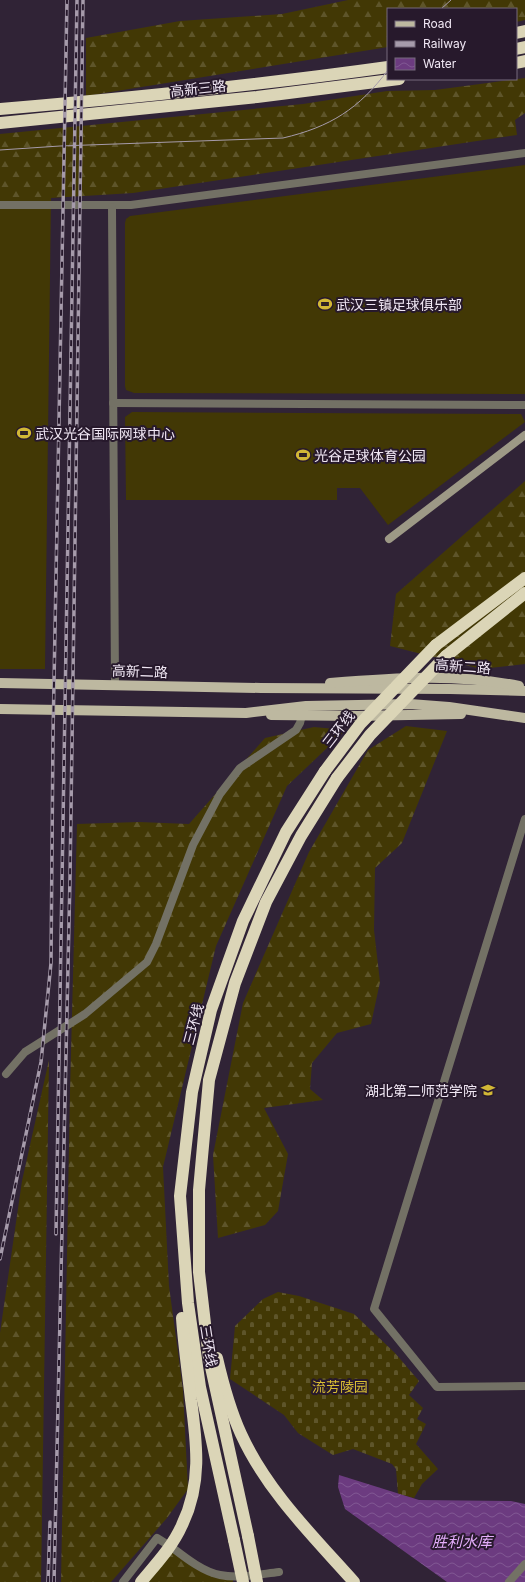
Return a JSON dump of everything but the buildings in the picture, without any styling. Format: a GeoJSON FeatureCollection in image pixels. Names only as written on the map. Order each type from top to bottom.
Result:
{"type":"FeatureCollection","features":[{"type":"Feature","properties":{"kind":"highway","name":"高新三路"},"geometry":{"type":"LineString","coordinates":[[0,109],[112,99],[362,70],[387,65]]}},
{"type":"Feature","properties":{"kind":"highway","name":"高新三路"},"geometry":{"type":"LineString","coordinates":[[0,123],[257,97],[390,80]]}},
{"type":"Feature","properties":{"kind":"highway","name":"三环线"},"geometry":{"type":"LineString","coordinates":[[243,1582],[194,1350],[188,1303],[180,1196],[192,1092],[212,1010],[243,921],[286,832],[325,771],[361,723],[436,645],[525,578]]}},
{"type":"Feature","properties":{"kind":"highway","name":"三环线"},"geometry":{"type":"LineString","coordinates":[[257,1582],[218,1405],[205,1328],[199,1272],[199,1190],[209,1080],[235,983],[266,902],[301,836],[337,778],[370,735],[446,656],[525,593]]}},
{"type":"Feature","properties":{"kind":"highway"},"geometry":{"type":"LineString","coordinates":[[199,1190],[217,1357],[236,1420],[248,1448],[276,1492],[354,1582]]}},
{"type":"Feature","properties":{"kind":"highway"},"geometry":{"type":"LineString","coordinates":[[141,1582],[182,1527],[192,1500],[198,1468],[198,1450],[184,1346],[181,1305],[184,1245]]}},
{"type":"Feature","properties":{"kind":"main road","name":"高新二路"},"geometry":{"type":"LineString","coordinates":[[280,687],[416,677],[484,681],[525,687]]}},
{"type":"Feature","properties":{"kind":"main road","name":"高新二路"},"geometry":{"type":"LineString","coordinates":[[0,683],[525,691]]}},
{"type":"Feature","properties":{"kind":"main road"},"geometry":{"type":"LineString","coordinates":[[246,712],[306,706],[395,704],[449,707],[525,718]]}},
{"type":"Feature","properties":{"kind":"main road"},"geometry":{"type":"LineString","coordinates":[[0,709],[246,712],[357,716],[484,713]]}},
{"type":"Feature","properties":{"kind":"street"},"geometry":{"type":"LineString","coordinates":[[0,205],[112,207],[525,153]]}},
{"type":"Feature","properties":{"kind":"street"},"geometry":{"type":"LineString","coordinates":[[112,207],[115,685]]}},
{"type":"Feature","properties":{"kind":"street"},"geometry":{"type":"LineString","coordinates":[[113,403],[525,406]]}},
{"type":"Feature","properties":{"kind":"street"},"geometry":{"type":"LineString","coordinates":[[389,539],[525,435]]}},
{"type":"Feature","properties":{"kind":"street"},"geometry":{"type":"LineString","coordinates":[[6,1074],[25,1052],[85,1014],[147,962],[156,944],[193,845],[220,794],[240,768],[296,730],[302,715]]}},
{"type":"Feature","properties":{"kind":"street"},"geometry":{"type":"LineString","coordinates":[[525,819],[374,1309],[437,1387],[525,1386]]}},
{"type":"Feature","properties":{"kind":"street"},"geometry":{"type":"LineString","coordinates":[[122,1582],[157,1538],[165,1543]]}},
{"type":"Feature","properties":{"kind":"street"},"geometry":{"type":"LineString","coordinates":[[174,1549],[190,1561],[219,1575],[233,1576],[279,1572]]}},
{"type":"Feature","properties":{"kind":"street"},"geometry":{"type":"LineString","coordinates":[[509,1582],[525,1564]]}},
{"type":"Feature","properties":{"kind":"green space"},"geometry":{"type":"Polygon","coordinates":[[[348,0],[525,0],[525,20],[517,22],[517,8],[387,8],[387,47],[86,96],[86,38],[180,21],[282,14],[348,0]]]}},
{"type":"Feature","properties":{"kind":"green space"},"geometry":{"type":"Polygon","coordinates":[[[525,78],[525,113],[515,120],[517,135],[133,193],[51,198],[0,198],[0,134],[303,104],[387,91],[435,90],[525,78]]]}},
{"type":"Feature","properties":{"kind":"green space","name":"武汉三镇足球俱乐部"},"geometry":{"type":"Polygon","coordinates":[[[525,165],[525,394],[134,393],[126,390],[125,223],[126,219],[130,216],[525,165]]]}},
{"type":"Feature","properties":{"kind":"green space","name":"武汉光谷国际网球中心"},"geometry":{"type":"Polygon","coordinates":[[[0,198],[51,198],[45,669],[0,669],[0,198]]]}},
{"type":"Feature","properties":{"kind":"green space","name":"光谷足球体育公园"},"geometry":{"type":"Polygon","coordinates":[[[132,412],[521,414],[525,422],[388,525],[360,488],[337,488],[337,500],[126,500],[125,417],[132,412]]]}},
{"type":"Feature","properties":{"kind":"green space"},"geometry":{"type":"Polygon","coordinates":[[[525,481],[525,664],[481,669],[390,646],[396,594],[525,481]]]}},
{"type":"Feature","properties":{"kind":"green space"},"geometry":{"type":"Polygon","coordinates":[[[406,726],[447,731],[402,843],[375,868],[374,930],[380,982],[371,1024],[337,1033],[312,1063],[310,1089],[323,1100],[264,1108],[288,1154],[278,1211],[265,1225],[218,1238],[213,1155],[243,1003],[309,852],[368,750],[406,726]]]}},
{"type":"Feature","properties":{"kind":"green space"},"geometry":{"type":"Polygon","coordinates":[[[314,727],[346,730],[287,786],[216,946],[163,1167],[169,1286],[183,1390],[188,1489],[167,1518],[111,1582],[61,1582],[70,1091],[77,824],[139,822],[189,824],[265,738],[314,727]]]}},
{"type":"Feature","properties":{"kind":"green space"},"geometry":{"type":"Polygon","coordinates":[[[49,1060],[41,1582],[0,1582],[0,1333],[22,1181],[49,1060]]]}},
{"type":"Feature","properties":{"kind":"green space","name":"流芳陵园"},"geometry":{"type":"Polygon","coordinates":[[[278,1292],[299,1296],[354,1314],[395,1353],[419,1381],[409,1395],[423,1408],[417,1419],[426,1424],[416,1444],[438,1469],[422,1484],[414,1498],[398,1494],[396,1469],[392,1464],[353,1449],[333,1455],[298,1433],[284,1415],[230,1379],[235,1326],[263,1299],[278,1292]]]}},
{"type":"Feature","properties":{"kind":"green space"},"geometry":{"type":"Polygon","coordinates":[[[172,1552],[233,1580],[233,1582],[146,1582],[172,1552]]]}},
{"type":"Feature","properties":{"kind":"water","name":"胜利水库"},"geometry":{"type":"Polygon","coordinates":[[[339,1475],[419,1500],[511,1501],[525,1504],[525,1582],[447,1582],[345,1509],[338,1487],[339,1475]]]}},
{"type":"Feature","properties":{"kind":"tram line"},"geometry":{"type":"LineString","coordinates":[[442,8],[451,0]]}},
{"type":"Feature","properties":{"kind":"tram line"},"geometry":{"type":"LineString","coordinates":[[0,150],[60,146],[283,138],[300,134],[315,128],[342,114],[366,96],[387,71]]}},
{"type":"Feature","properties":{"kind":"railway"},"geometry":{"type":"LineString","coordinates":[[0,1259],[41,1062],[51,963],[53,735],[67,0]]}},
{"type":"Feature","properties":{"kind":"railway"},"geometry":{"type":"LineString","coordinates":[[56,1234],[77,0]]}},
{"type":"Feature","properties":{"kind":"railway"},"geometry":{"type":"LineString","coordinates":[[54,1582],[70,878],[83,0]]}},
{"type":"Feature","properties":{"kind":"railway"},"geometry":{"type":"LineString","coordinates":[[48,1582],[50,1522]]}},
{"type":"Feature","properties":{"kind":"place","name":"武汉三镇足球俱乐部"},"geometry":{"type":"Point","coordinates":[325,304]}},
{"type":"Feature","properties":{"kind":"place","name":"武汉光谷国际网球中心"},"geometry":{"type":"Point","coordinates":[24,433]}},
{"type":"Feature","properties":{"kind":"place","name":"光谷足球体育公园"},"geometry":{"type":"Point","coordinates":[303,455]}},
{"type":"Feature","properties":{"kind":"place","name":"湖北第二师范学院"},"geometry":{"type":"Point","coordinates":[488,1090]}}]}
